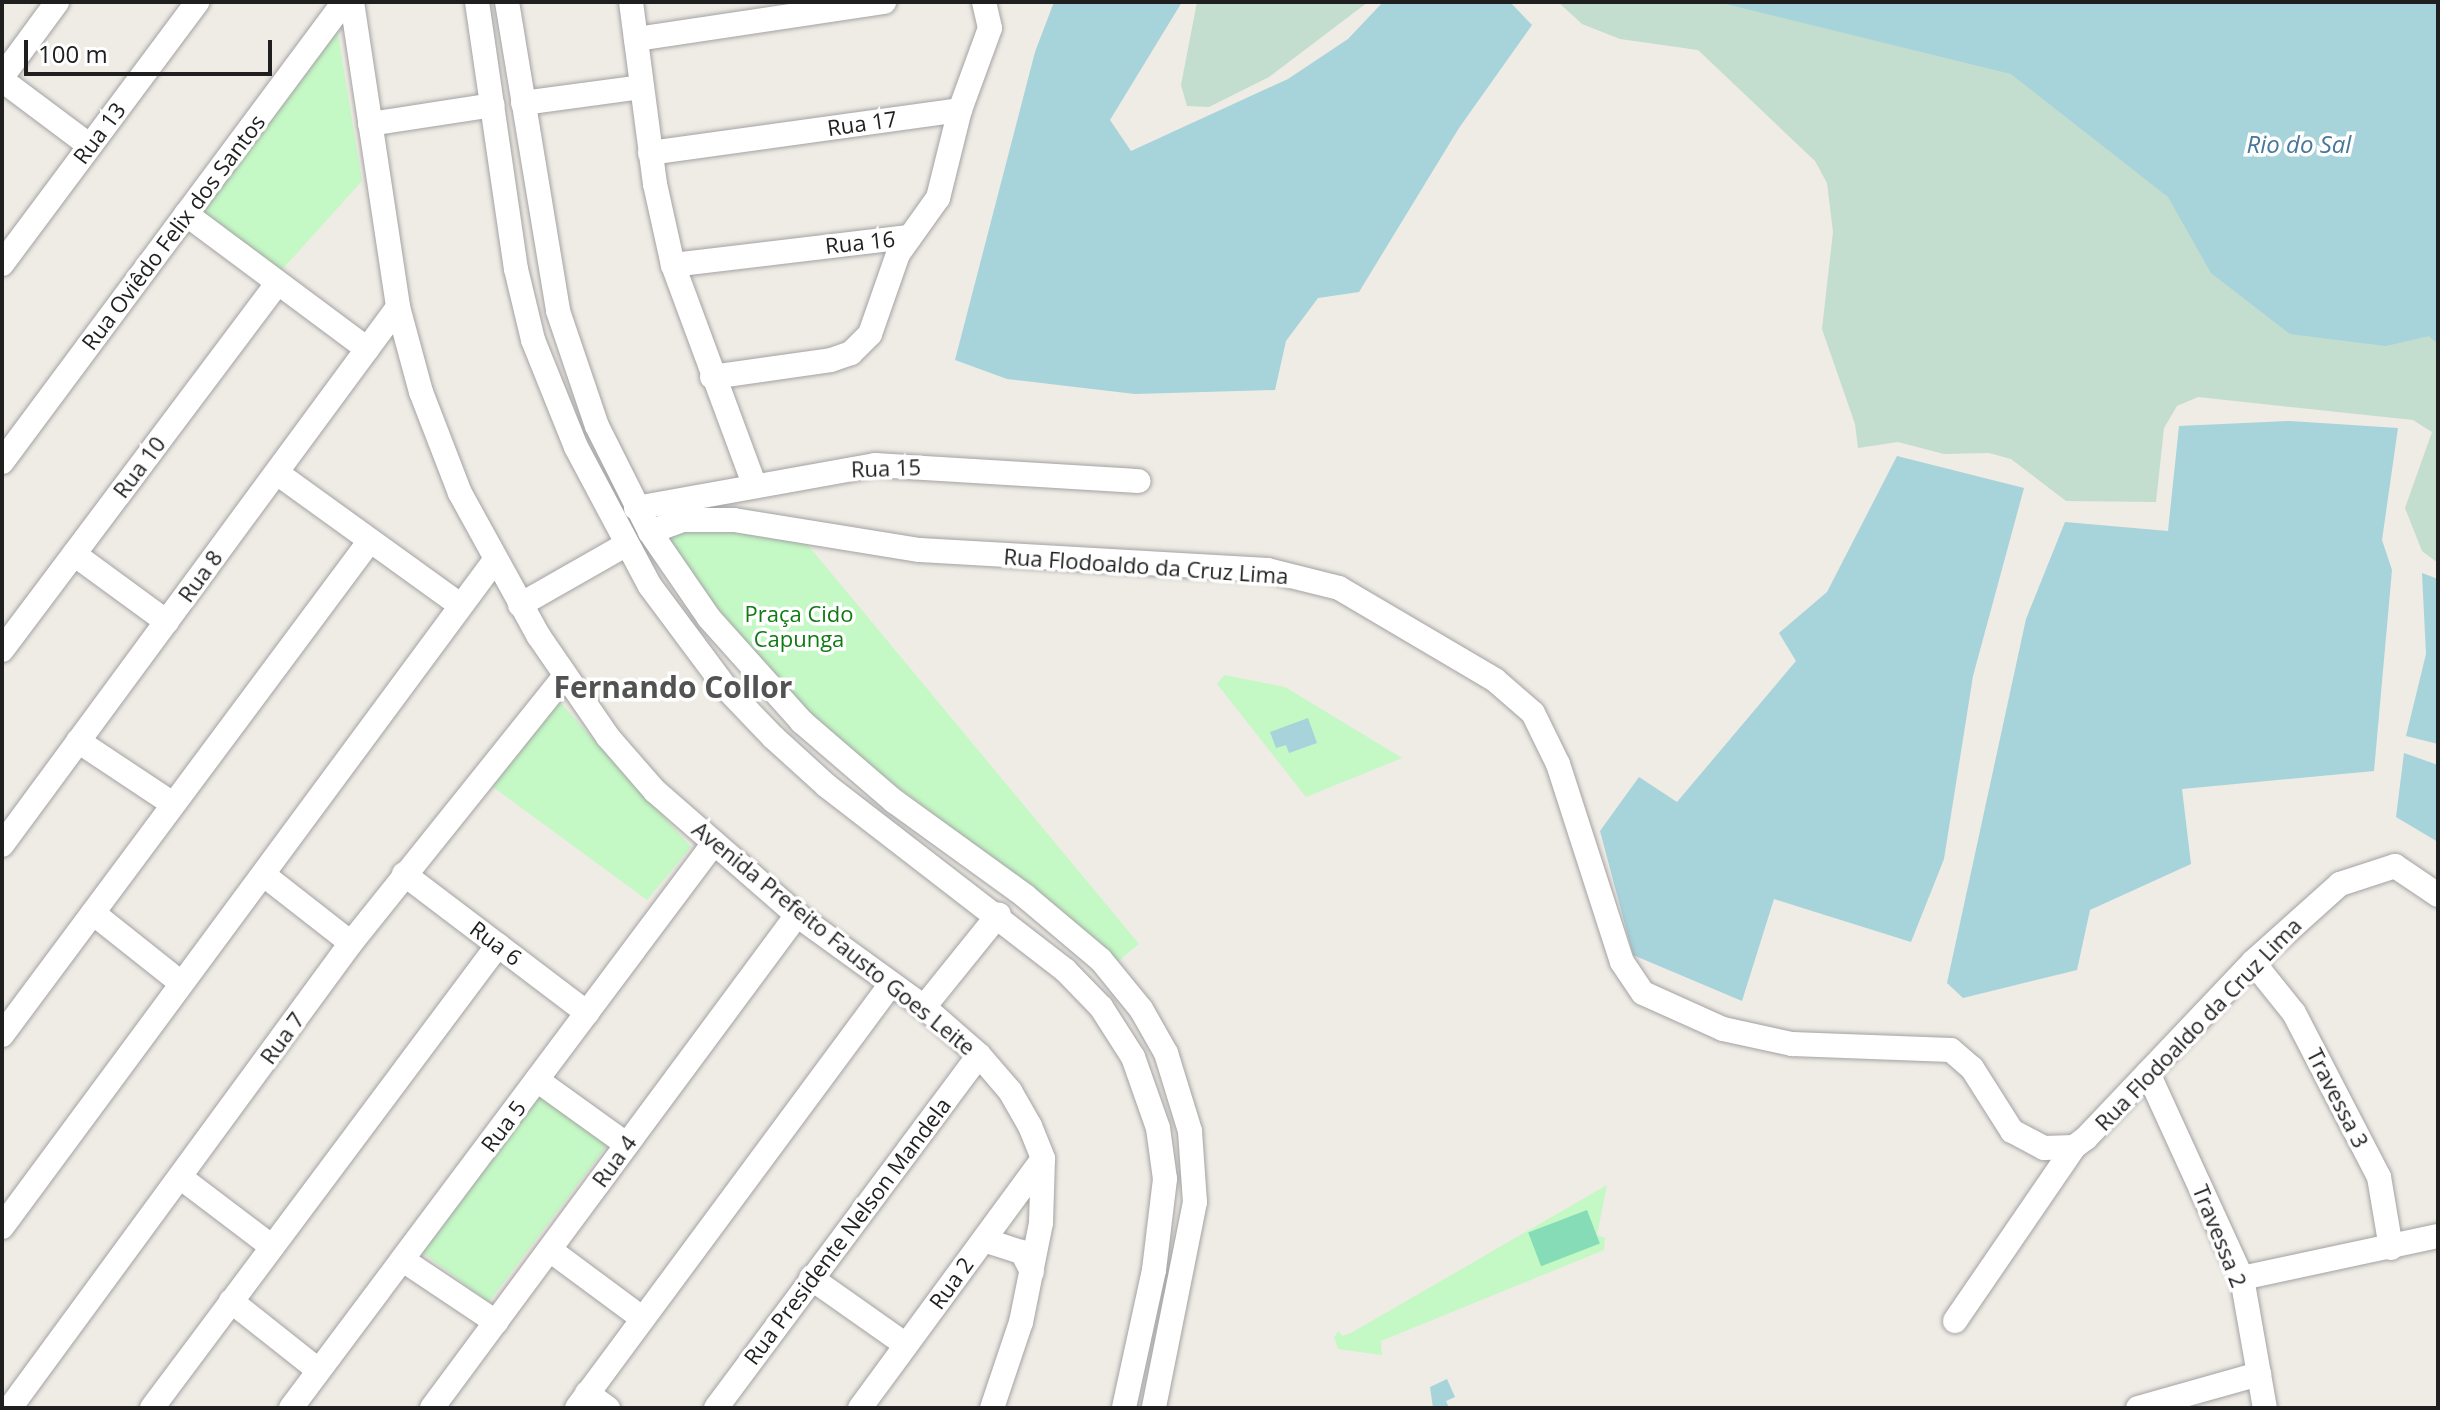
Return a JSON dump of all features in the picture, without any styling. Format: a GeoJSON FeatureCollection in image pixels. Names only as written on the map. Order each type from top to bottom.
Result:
{"type":"FeatureCollection","features":[{"type":"Feature","properties":{"kind":"street"},"geometry":{"type":"LineString","coordinates":[[57,2],[2,78],[89,145]]}},
{"type":"Feature","properties":{"kind":"street","name":"Rua 13"},"geometry":{"type":"LineString","coordinates":[[2,264],[197,2]]}},
{"type":"Feature","properties":{"kind":"street","name":"Rua Oviêdo Felix dos Santos"},"geometry":{"type":"LineString","coordinates":[[2,462],[344,2]]}},
{"type":"Feature","properties":{"kind":"street","name":"Avenida Prefeito Fausto Goes Leite"},"geometry":{"type":"LineString","coordinates":[[352,2],[398,307],[444,457],[520,605],[564,677],[631,766],[797,915],[924,1007],[979,1055],[1014,1097],[1043,1159],[1041,1223],[1032,1272],[992,1408]]}},
{"type":"Feature","properties":{"kind":"street"},"geometry":{"type":"LineString","coordinates":[[477,2],[526,312],[556,403],[625,545],[672,620],[751,715],[827,786],[999,914],[1101,1007],[1133,1057],[1158,1128],[1165,1179],[1163,1218],[1125,1402],[1155,1405],[1195,1202],[1190,1131],[1173,1071],[1154,1030],[1118,979],[1066,927],[894,801],[802,722],[709,618],[650,532],[597,426],[558,311],[507,2]]}},
{"type":"Feature","properties":{"kind":"street"},"geometry":{"type":"LineString","coordinates":[[631,2],[650,153],[673,265],[754,484]]}},
{"type":"Feature","properties":{"kind":"street"},"geometry":{"type":"LineString","coordinates":[[636,39],[884,2]]}},
{"type":"Feature","properties":{"kind":"street"},"geometry":{"type":"LineString","coordinates":[[960,110],[990,28],[984,2]]}},
{"type":"Feature","properties":{"kind":"street"},"geometry":{"type":"LineString","coordinates":[[523,103],[641,87]]}},
{"type":"Feature","properties":{"kind":"street"},"geometry":{"type":"LineString","coordinates":[[370,124],[493,105]]}},
{"type":"Feature","properties":{"kind":"street","name":"Rua 17"},"geometry":{"type":"LineString","coordinates":[[650,153],[960,110]]}},
{"type":"Feature","properties":{"kind":"street","name":"Rua 16"},"geometry":{"type":"LineString","coordinates":[[673,265],[909,237],[934,209],[960,110]]}},
{"type":"Feature","properties":{"kind":"street"},"geometry":{"type":"LineString","coordinates":[[186,214],[367,349]]}},
{"type":"Feature","properties":{"kind":"street"},"geometry":{"type":"LineString","coordinates":[[712,377],[831,360],[851,353],[870,334],[909,237]]}},
{"type":"Feature","properties":{"kind":"street","name":"Rua 10"},"geometry":{"type":"LineString","coordinates":[[2,650],[277,284]]}},
{"type":"Feature","properties":{"kind":"street","name":"Rua 8"},"geometry":{"type":"LineString","coordinates":[[2,845],[398,307]]}},
{"type":"Feature","properties":{"kind":"street"},"geometry":{"type":"LineString","coordinates":[[526,312],[558,311]]}},
{"type":"Feature","properties":{"kind":"street","name":"Rua 15"},"geometry":{"type":"LineString","coordinates":[[636,508],[754,484],[897,465],[1139,481]]}},
{"type":"Feature","properties":{"kind":"street"},"geometry":{"type":"LineString","coordinates":[[277,473],[460,605]]}},
{"type":"Feature","properties":{"kind":"street","name":"Rua Flodoaldo da Cruz Lima"},"geometry":{"type":"LineString","coordinates":[[650,532],[683,520],[734,520],[920,550],[1267,570],[1339,588],[1495,680],[1533,713],[1558,764],[1622,962],[1653,1000],[1723,1029],[1792,1044],[1943,1048],[1972,1068],[2018,1137],[2044,1148],[2074,1147],[2253,962],[2329,891],[2367,872],[2395,866],[2438,895]]}},
{"type":"Feature","properties":{"kind":"street"},"geometry":{"type":"LineString","coordinates":[[2,1035],[369,542]]}},
{"type":"Feature","properties":{"kind":"street"},"geometry":{"type":"LineString","coordinates":[[520,605],[625,545]]}},
{"type":"Feature","properties":{"kind":"street"},"geometry":{"type":"LineString","coordinates":[[74,554],[167,622]]}},
{"type":"Feature","properties":{"kind":"street"},"geometry":{"type":"LineString","coordinates":[[2,1227],[495,560]]}},
{"type":"Feature","properties":{"kind":"street","name":"Rua 7"},"geometry":{"type":"LineString","coordinates":[[10,1408],[351,943],[564,677]]}},
{"type":"Feature","properties":{"kind":"street"},"geometry":{"type":"LineString","coordinates":[[78,741],[173,804]]}},
{"type":"Feature","properties":{"kind":"street","name":"Rua 5"},"geometry":{"type":"LineString","coordinates":[[291,1408],[714,843]]}},
{"type":"Feature","properties":{"kind":"street","name":"Rua 6"},"geometry":{"type":"LineString","coordinates":[[404,874],[587,1013]]}},
{"type":"Feature","properties":{"kind":"street"},"geometry":{"type":"LineString","coordinates":[[264,875],[351,943]]}},
{"type":"Feature","properties":{"kind":"street"},"geometry":{"type":"LineString","coordinates":[[93,913],[181,983]]}},
{"type":"Feature","properties":{"kind":"street"},"geometry":{"type":"LineString","coordinates":[[924,1007],[999,914]]}},
{"type":"Feature","properties":{"kind":"street","name":"Rua 4"},"geometry":{"type":"LineString","coordinates":[[432,1408],[797,915]]}},
{"type":"Feature","properties":{"kind":"street"},"geometry":{"type":"LineString","coordinates":[[152,1408],[498,945]]}},
{"type":"Feature","properties":{"kind":"street","name":"Travessa 3"},"geometry":{"type":"LineString","coordinates":[[2253,962],[2294,1013],[2379,1177],[2391,1248]]}},
{"type":"Feature","properties":{"kind":"street"},"geometry":{"type":"LineString","coordinates":[[608,1408],[582,1401],[891,984]]}},
{"type":"Feature","properties":{"kind":"street","name":"Rua Presidente Nelson Mandela"},"geometry":{"type":"LineString","coordinates":[[716,1408],[979,1055]]}},
{"type":"Feature","properties":{"kind":"street","name":"Travessa 2"},"geometry":{"type":"LineString","coordinates":[[2148,1073],[2242,1278],[2265,1408]]}},
{"type":"Feature","properties":{"kind":"street"},"geometry":{"type":"LineString","coordinates":[[537,1080],[626,1144]]}},
{"type":"Feature","properties":{"kind":"street"},"geometry":{"type":"LineString","coordinates":[[1955,1321],[2074,1147]]}},
{"type":"Feature","properties":{"kind":"street","name":"Rua 2"},"geometry":{"type":"LineString","coordinates":[[860,1408],[1043,1159]]}},
{"type":"Feature","properties":{"kind":"street"},"geometry":{"type":"LineString","coordinates":[[180,1177],[271,1246]]}},
{"type":"Feature","properties":{"kind":"street"},"geometry":{"type":"LineString","coordinates":[[2242,1278],[2438,1236]]}},
{"type":"Feature","properties":{"kind":"street"},"geometry":{"type":"LineString","coordinates":[[984,1240],[1022,1252],[1032,1272]]}},
{"type":"Feature","properties":{"kind":"street"},"geometry":{"type":"LineString","coordinates":[[550,1250],[642,1318]]}},
{"type":"Feature","properties":{"kind":"street"},"geometry":{"type":"LineString","coordinates":[[403,1260],[496,1322]]}},
{"type":"Feature","properties":{"kind":"street"},"geometry":{"type":"LineString","coordinates":[[811,1278],[906,1345]]}},
{"type":"Feature","properties":{"kind":"street"},"geometry":{"type":"LineString","coordinates":[[231,1301],[318,1370]]}},
{"type":"Feature","properties":{"kind":"street"},"geometry":{"type":"LineString","coordinates":[[2138,1408],[2259,1374]]}},
{"type":"Feature","properties":{"kind":"green space"},"geometry":{"type":"Polygon","coordinates":[[[1197,2],[1368,2],[1269,77],[1209,107],[1187,106],[1181,85],[1197,2]]]}},
{"type":"Feature","properties":{"kind":"green space"},"geometry":{"type":"Polygon","coordinates":[[[1558,2],[2438,2],[2438,563],[2422,551],[2405,508],[2432,432],[2413,420],[2198,397],[2177,406],[2164,428],[2156,502],[2066,501],[2011,459],[1989,453],[1944,454],[1898,442],[1858,448],[1855,424],[1822,329],[1833,232],[1827,183],[1815,161],[1698,50],[1620,39],[1582,24],[1558,2]]]}},
{"type":"Feature","properties":{"kind":"green space"},"geometry":{"type":"Polygon","coordinates":[[[337,28],[362,181],[279,273],[196,214],[337,28]]]}},
{"type":"Feature","properties":{"kind":"green space","name":"Praça Cido Capunga"},"geometry":{"type":"Polygon","coordinates":[[[742,521],[802,538],[1139,944],[1116,963],[1063,911],[806,718],[708,603],[665,532],[742,521]]]}},
{"type":"Feature","properties":{"kind":"green space"},"geometry":{"type":"Polygon","coordinates":[[[1224,675],[1285,687],[1402,758],[1306,797],[1217,684],[1224,675]]]}},
{"type":"Feature","properties":{"kind":"green space"},"geometry":{"type":"Polygon","coordinates":[[[559,701],[691,847],[647,900],[489,784],[559,701]]]}},
{"type":"Feature","properties":{"kind":"green space"},"geometry":{"type":"Polygon","coordinates":[[[540,1093],[608,1144],[489,1302],[421,1251],[540,1093]]]}},
{"type":"Feature","properties":{"kind":"green space"},"geometry":{"type":"Polygon","coordinates":[[[1607,1185],[1597,1235],[1605,1238],[1604,1250],[1381,1341],[1382,1355],[1338,1349],[1334,1337],[1339,1331],[1342,1336],[1351,1333],[1607,1185]]]}},
{"type":"Feature","properties":{"kind":"green space"},"geometry":{"type":"Polygon","coordinates":[[[1587,1210],[1600,1244],[1541,1266],[1528,1233],[1587,1210]]]}},
{"type":"Feature","properties":{"kind":"water"},"geometry":{"type":"Polygon","coordinates":[[[1054,2],[1182,2],[1110,120],[1131,151],[1288,79],[1348,39],[1383,2],[1510,2],[1532,25],[1459,128],[1359,292],[1318,298],[1286,341],[1275,390],[1135,394],[1007,379],[955,360],[1035,52],[1054,2]]]}},
{"type":"Feature","properties":{"kind":"water","name":"Rio do Sal"},"geometry":{"type":"Polygon","coordinates":[[[1718,2],[2438,2],[2438,344],[2429,336],[2386,346],[2290,334],[2211,273],[2168,197],[2011,74],[1718,2]]]}},
{"type":"Feature","properties":{"kind":"water"},"geometry":{"type":"Polygon","coordinates":[[[2290,421],[2398,428],[2382,540],[2392,570],[2374,771],[2182,789],[2191,864],[2090,910],[2077,970],[1963,998],[1947,983],[2026,619],[2065,522],[2168,531],[2179,426],[2290,421]]]}},
{"type":"Feature","properties":{"kind":"water"},"geometry":{"type":"Polygon","coordinates":[[[1897,456],[2024,488],[1973,676],[1944,859],[1911,942],[1774,899],[1742,1001],[1633,955],[1600,831],[1639,777],[1677,802],[1796,661],[1779,633],[1827,592],[1897,456]]]}},
{"type":"Feature","properties":{"kind":"water"},"geometry":{"type":"Polygon","coordinates":[[[2422,573],[2438,579],[2438,744],[2406,736],[2426,654],[2422,573]]]}},
{"type":"Feature","properties":{"kind":"water"},"geometry":{"type":"Polygon","coordinates":[[[1308,718],[1317,743],[1289,753],[1286,745],[1276,748],[1270,732],[1308,718]]]}},
{"type":"Feature","properties":{"kind":"water"},"geometry":{"type":"Polygon","coordinates":[[[2404,753],[2438,765],[2438,842],[2396,817],[2404,753]]]}},
{"type":"Feature","properties":{"kind":"water"},"geometry":{"type":"Polygon","coordinates":[[[1447,1379],[1455,1397],[1446,1401],[1449,1408],[1433,1408],[1430,1387],[1447,1379]]]}},
{"type":"Feature","properties":{"kind":"district","name":"Fernando Collor"},"geometry":{"type":"Point","coordinates":[673,687]}}]}
